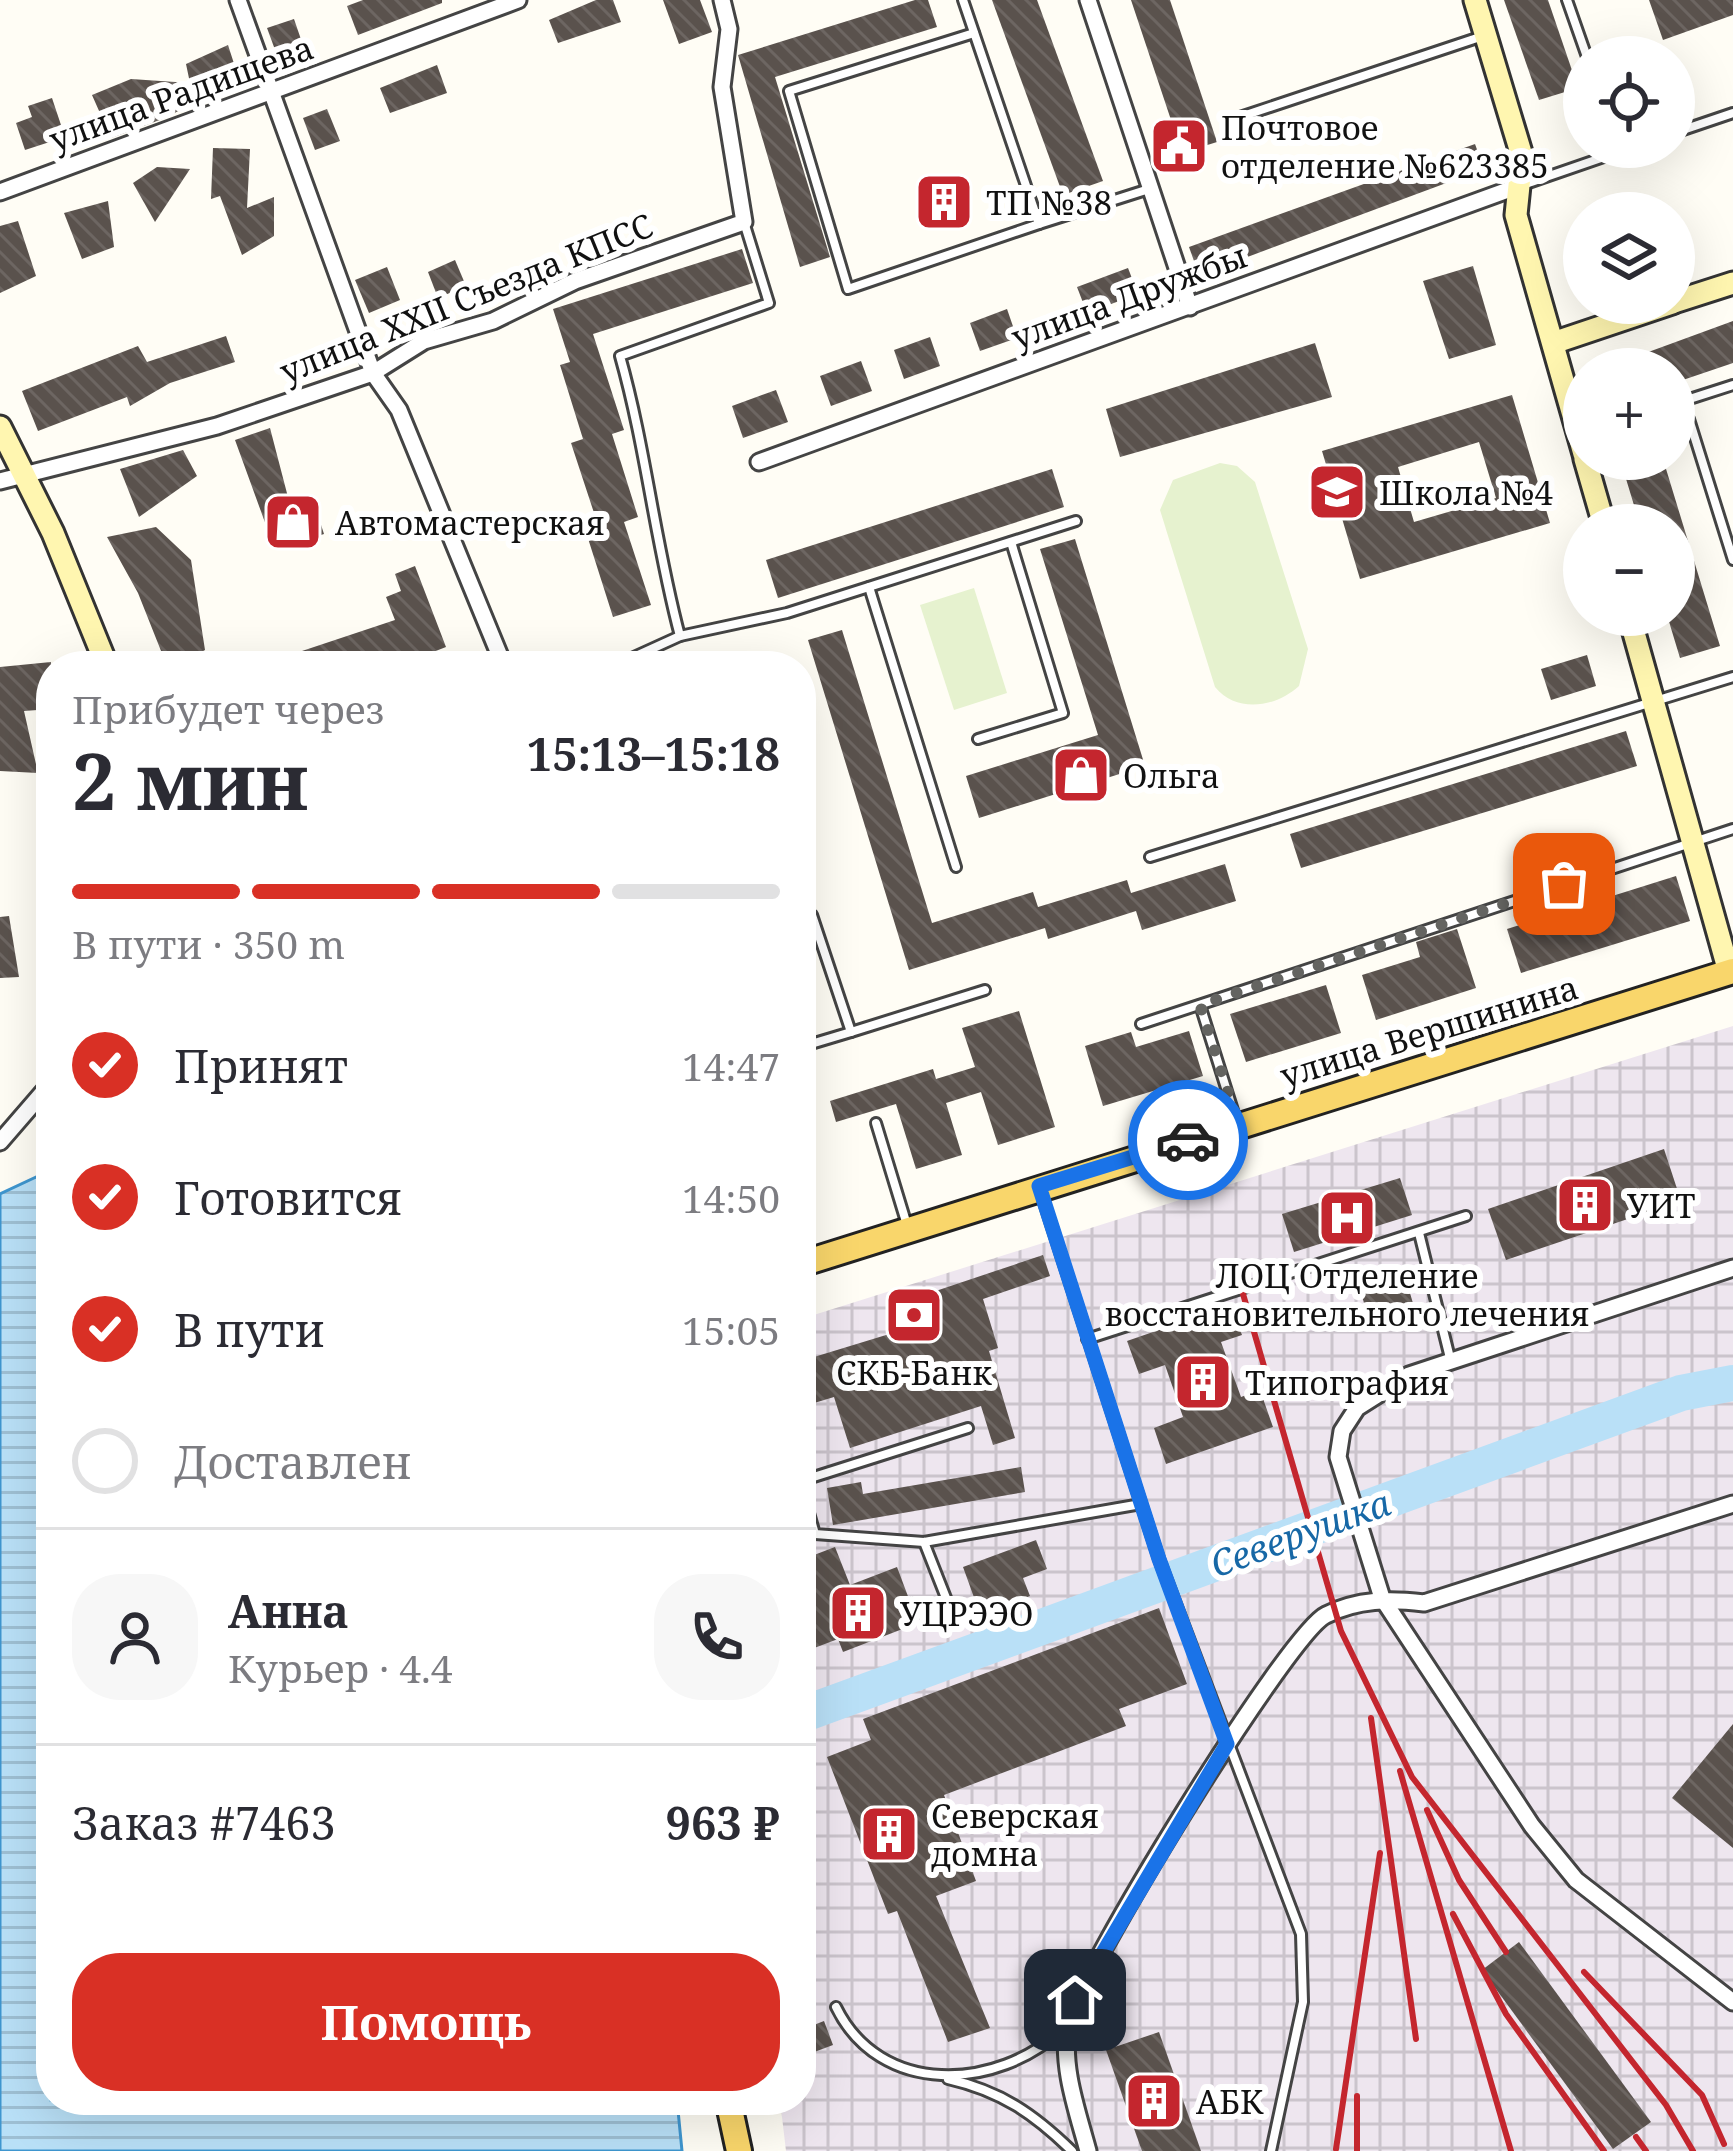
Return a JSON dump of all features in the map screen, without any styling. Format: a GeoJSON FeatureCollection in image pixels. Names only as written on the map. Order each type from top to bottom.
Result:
{"type":"FeatureCollection","features":[{"type":"Feature","properties":{"kind":"main road","name":"улица Вершинина"},"geometry":{"type":"LineString","coordinates":[[816,1259],[1238,1124],[1732,976]]}},
{"type":"Feature","properties":{"kind":"main road"},"geometry":{"type":"LineString","coordinates":[[731,2115],[739,2151]]}},
{"type":"Feature","properties":{"kind":"street"},"geometry":{"type":"LineString","coordinates":[[238,0],[268,94],[373,373],[399,410],[498,651]]}},
{"type":"Feature","properties":{"kind":"street","name":"улица Радищева"},"geometry":{"type":"LineString","coordinates":[[0,192],[518,0]]}},
{"type":"Feature","properties":{"kind":"street"},"geometry":{"type":"LineString","coordinates":[[722,0],[729,28],[722,87],[744,222]]}},
{"type":"Feature","properties":{"kind":"street"},"geometry":{"type":"LineString","coordinates":[[1088,0],[1190,308]]}},
{"type":"Feature","properties":{"kind":"street"},"geometry":{"type":"LineString","coordinates":[[1475,0],[1522,156],[1516,214],[1563,379]]}},
{"type":"Feature","properties":{"kind":"street","name":"улица Дружбы"},"geometry":{"type":"LineString","coordinates":[[759,462],[1519,186]]}},
{"type":"Feature","properties":{"kind":"street","name":"улица XXII Съезда КПСС"},"geometry":{"type":"LineString","coordinates":[[11,477],[217,426],[373,373],[424,341],[493,321],[575,281],[744,222]]}},
{"type":"Feature","properties":{"kind":"street"},"geometry":{"type":"LineString","coordinates":[[1695,296],[1733,283]]}},
{"type":"Feature","properties":{"kind":"street"},"geometry":{"type":"LineString","coordinates":[[1553,343],[1610,324]]}},
{"type":"Feature","properties":{"kind":"street"},"geometry":{"type":"LineString","coordinates":[[0,427],[11,477],[99,651]]}},
{"type":"Feature","properties":{"kind":"street"},"geometry":{"type":"LineString","coordinates":[[1635,636],[1732,976]]}},
{"type":"Feature","properties":{"kind":"street"},"geometry":{"type":"LineString","coordinates":[[0,1142],[36,1100]]}},
{"type":"Feature","properties":{"kind":"street"},"geometry":{"type":"LineString","coordinates":[[1733,1268],[1450,1358],[1381,1389],[1357,1408],[1342,1431],[1338,1457],[1382,1598],[1554,1856],[1576,1880],[1733,2002]]}},
{"type":"Feature","properties":{"kind":"street"},"geometry":{"type":"LineString","coordinates":[[1088,2151],[1071,2087],[1068,2025],[1075,2000],[1227,1744],[1279,1664],[1323,1616],[1382,1598],[1424,1603],[1733,1504]]}},
{"type":"Feature","properties":{"kind":"lane"},"geometry":{"type":"LineString","coordinates":[[963,0],[1040,224]]}},
{"type":"Feature","properties":{"kind":"lane"},"geometry":{"type":"LineString","coordinates":[[1567,0],[1580,36]]}},
{"type":"Feature","properties":{"kind":"lane"},"geometry":{"type":"LineString","coordinates":[[974,33],[789,92],[848,289],[1149,189]]}},
{"type":"Feature","properties":{"kind":"lane"},"geometry":{"type":"LineString","coordinates":[[1237,118],[1487,34]]}},
{"type":"Feature","properties":{"kind":"lane"},"geometry":{"type":"LineString","coordinates":[[1695,126],[1733,113]]}},
{"type":"Feature","properties":{"kind":"lane"},"geometry":{"type":"LineString","coordinates":[[1519,186],[1568,168]]}},
{"type":"Feature","properties":{"kind":"lane"},"geometry":{"type":"LineString","coordinates":[[680,636],[655,541],[644,439],[620,356],[769,303],[744,222]]}},
{"type":"Feature","properties":{"kind":"lane"},"geometry":{"type":"LineString","coordinates":[[1695,397],[1733,385]]}},
{"type":"Feature","properties":{"kind":"lane"},"geometry":{"type":"LineString","coordinates":[[1695,438],[1733,560]]}},
{"type":"Feature","properties":{"kind":"lane"},"geometry":{"type":"LineString","coordinates":[[647,651],[680,636],[787,613],[1076,521]]}},
{"type":"Feature","properties":{"kind":"lane"},"geometry":{"type":"LineString","coordinates":[[978,739],[1063,713],[1011,542]]}},
{"type":"Feature","properties":{"kind":"lane"},"geometry":{"type":"LineString","coordinates":[[869,587],[956,868]]}},
{"type":"Feature","properties":{"kind":"lane"},"geometry":{"type":"LineString","coordinates":[[1150,857],[1733,677]]}},
{"type":"Feature","properties":{"kind":"lane"},"geometry":{"type":"LineString","coordinates":[[1142,1024],[1733,829]]}},
{"type":"Feature","properties":{"kind":"lane"},"geometry":{"type":"LineString","coordinates":[[816,927],[851,1031]]}},
{"type":"Feature","properties":{"kind":"lane"},"geometry":{"type":"LineString","coordinates":[[816,1042],[985,990]]}},
{"type":"Feature","properties":{"kind":"lane"},"geometry":{"type":"LineString","coordinates":[[1200,1005],[1238,1124]]}},
{"type":"Feature","properties":{"kind":"lane"},"geometry":{"type":"LineString","coordinates":[[875,1123],[908,1226]]}},
{"type":"Feature","properties":{"kind":"lane"},"geometry":{"type":"LineString","coordinates":[[1039,1186],[1159,1559],[1296,1915],[1305,1956],[1299,2025],[1271,2151]]}},
{"type":"Feature","properties":{"kind":"lane"},"geometry":{"type":"LineString","coordinates":[[1088,1340],[1466,1216]]}},
{"type":"Feature","properties":{"kind":"lane"},"geometry":{"type":"LineString","coordinates":[[1419,1233],[1450,1358]]}},
{"type":"Feature","properties":{"kind":"lane"},"geometry":{"type":"LineString","coordinates":[[816,1478],[968,1428]]}},
{"type":"Feature","properties":{"kind":"lane"},"geometry":{"type":"LineString","coordinates":[[816,1534],[924,1542],[1142,1504]]}},
{"type":"Feature","properties":{"kind":"lane"},"geometry":{"type":"LineString","coordinates":[[924,1542],[950,1608]]}},
{"type":"Feature","properties":{"kind":"lane"},"geometry":{"type":"LineString","coordinates":[[836,2007],[854,2039],[872,2053],[988,2088],[1017,2104],[1072,2151]]}},
{"type":"Feature","properties":{"kind":"lane"},"geometry":{"type":"LineString","coordinates":[[941,2077],[1009,2066],[1039,2052],[1068,2025]]}},
{"type":"Feature","properties":{"kind":"shaded area"},"geometry":{"type":"Polygon","coordinates":[[[1733,1026],[1733,2151],[786,2151],[782,2115],[816,2115],[816,1314],[1733,1026]]]}},
{"type":"Feature","properties":{"kind":"green space"},"geometry":{"type":"Polygon","coordinates":[[[1220,463],[1237,466],[1255,482],[1308,649],[1299,686],[1268,703],[1234,701],[1215,687],[1160,510],[1173,480],[1220,463]]]}},
{"type":"Feature","properties":{"kind":"green space"},"geometry":{"type":"Polygon","coordinates":[[[974,588],[1007,693],[954,710],[920,605],[974,588]]]}},
{"type":"Feature","properties":{"kind":"water"},"geometry":{"type":"Polygon","coordinates":[[[36,1177],[36,2115],[678,2115],[682,2151],[0,2151],[0,1194],[36,1177]]]}},
{"type":"Feature","properties":{"kind":"building"},"geometry":{"type":"Polygon","coordinates":[[[363,0],[442,3],[358,35],[347,6],[363,0]]]}},
{"type":"Feature","properties":{"kind":"building"},"geometry":{"type":"Polygon","coordinates":[[[596,0],[613,0],[621,22],[558,43],[549,20],[596,0]]]}},
{"type":"Feature","properties":{"kind":"building"},"geometry":{"type":"Polygon","coordinates":[[[663,0],[700,0],[712,32],[679,44],[663,0]]]}},
{"type":"Feature","properties":{"kind":"building"},"geometry":{"type":"Polygon","coordinates":[[[915,0],[928,0],[937,27],[775,77],[830,257],[800,267],[738,55],[915,0]]]}},
{"type":"Feature","properties":{"kind":"building"},"geometry":{"type":"Polygon","coordinates":[[[992,0],[1037,0],[1103,181],[1063,195],[992,0]]]}},
{"type":"Feature","properties":{"kind":"building"},"geometry":{"type":"Polygon","coordinates":[[[1131,0],[1170,0],[1217,142],[1182,153],[1131,0]]]}},
{"type":"Feature","properties":{"kind":"building"},"geometry":{"type":"Polygon","coordinates":[[[1504,0],[1548,0],[1563,44],[1563,93],[1539,100],[1504,0]]]}},
{"type":"Feature","properties":{"kind":"building"},"geometry":{"type":"Polygon","coordinates":[[[1649,0],[1733,0],[1733,15],[1662,36],[1649,0]]]}},
{"type":"Feature","properties":{"kind":"building"},"geometry":{"type":"Polygon","coordinates":[[[294,19],[307,57],[281,66],[267,28],[294,19]]]}},
{"type":"Feature","properties":{"kind":"building"},"geometry":{"type":"Polygon","coordinates":[[[228,45],[239,79],[165,118],[111,138],[92,95],[131,79],[190,83],[186,64],[228,45]]]}},
{"type":"Feature","properties":{"kind":"building"},"geometry":{"type":"Polygon","coordinates":[[[437,65],[447,93],[390,113],[380,88],[437,65]]]}},
{"type":"Feature","properties":{"kind":"building"},"geometry":{"type":"Polygon","coordinates":[[[52,98],[65,137],[25,150],[16,123],[32,117],[28,106],[52,98]]]}},
{"type":"Feature","properties":{"kind":"building"},"geometry":{"type":"Polygon","coordinates":[[[327,109],[340,141],[315,150],[303,118],[327,109]]]}},
{"type":"Feature","properties":{"kind":"building"},"geometry":{"type":"Polygon","coordinates":[[[1475,144],[1484,169],[1199,275],[1189,247],[1475,144]]]}},
{"type":"Feature","properties":{"kind":"building"},"geometry":{"type":"Polygon","coordinates":[[[213,148],[250,149],[247,208],[274,197],[274,236],[242,255],[220,196],[211,199],[213,148]]]}},
{"type":"Feature","properties":{"kind":"building"},"geometry":{"type":"Polygon","coordinates":[[[157,167],[190,169],[155,222],[133,183],[157,167]]]}},
{"type":"Feature","properties":{"kind":"building"},"geometry":{"type":"Polygon","coordinates":[[[108,201],[114,247],[82,259],[64,213],[108,201]]]}},
{"type":"Feature","properties":{"kind":"building"},"geometry":{"type":"Polygon","coordinates":[[[18,221],[36,276],[0,293],[0,226],[18,221]]]}},
{"type":"Feature","properties":{"kind":"building"},"geometry":{"type":"Polygon","coordinates":[[[742,249],[753,283],[593,334],[624,430],[612,434],[638,517],[624,522],[651,605],[613,617],[585,529],[598,525],[571,443],[583,439],[560,365],[570,362],[553,309],[742,249]]]}},
{"type":"Feature","properties":{"kind":"building"},"geometry":{"type":"Polygon","coordinates":[[[455,260],[466,286],[438,298],[428,272],[455,260]]]}},
{"type":"Feature","properties":{"kind":"building"},"geometry":{"type":"Polygon","coordinates":[[[1473,266],[1496,345],[1449,359],[1423,281],[1473,266]]]}},
{"type":"Feature","properties":{"kind":"building"},"geometry":{"type":"Polygon","coordinates":[[[387,267],[400,300],[369,313],[355,280],[387,267]]]}},
{"type":"Feature","properties":{"kind":"building"},"geometry":{"type":"Polygon","coordinates":[[[1128,268],[1138,294],[1087,313],[1077,287],[1128,268]]]}},
{"type":"Feature","properties":{"kind":"building"},"geometry":{"type":"Polygon","coordinates":[[[1007,309],[1017,338],[980,351],[970,323],[1007,309]]]}},
{"type":"Feature","properties":{"kind":"building"},"geometry":{"type":"Polygon","coordinates":[[[1733,321],[1733,363],[1695,376],[1695,348],[1659,348],[1733,321]]]}},
{"type":"Feature","properties":{"kind":"building"},"geometry":{"type":"Polygon","coordinates":[[[226,336],[235,362],[170,383],[130,406],[127,397],[38,431],[22,391],[138,346],[147,362],[226,336]]]}},
{"type":"Feature","properties":{"kind":"building"},"geometry":{"type":"Polygon","coordinates":[[[930,337],[940,366],[904,379],[894,350],[930,337]]]}},
{"type":"Feature","properties":{"kind":"building"},"geometry":{"type":"Polygon","coordinates":[[[1315,343],[1332,397],[1120,457],[1106,409],[1315,343]]]}},
{"type":"Feature","properties":{"kind":"building"},"geometry":{"type":"Polygon","coordinates":[[[861,361],[872,391],[831,406],[820,376],[861,361]]]}},
{"type":"Feature","properties":{"kind":"building"},"geometry":{"type":"Polygon","coordinates":[[[776,390],[788,422],[743,438],[732,406],[776,390]]]}},
{"type":"Feature","properties":{"kind":"building"},"geometry":{"type":"Polygon","coordinates":[[[1512,395],[1550,523],[1360,579],[1322,451],[1512,395]],[[1479,442],[1398,467],[1414,522],[1496,498],[1479,442]]]}},
{"type":"Feature","properties":{"kind":"building"},"geometry":{"type":"Polygon","coordinates":[[[270,428],[289,501],[311,494],[324,534],[275,550],[235,440],[270,428]]]}},
{"type":"Feature","properties":{"kind":"building"},"geometry":{"type":"Polygon","coordinates":[[[183,450],[197,476],[139,517],[120,469],[183,450]]]}},
{"type":"Feature","properties":{"kind":"building"},"geometry":{"type":"Polygon","coordinates":[[[1052,469],[1064,507],[778,598],[766,560],[1052,469]]]}},
{"type":"Feature","properties":{"kind":"building"},"geometry":{"type":"Polygon","coordinates":[[[1626,480],[1669,480],[1677,504],[1634,504],[1626,480]]]}},
{"type":"Feature","properties":{"kind":"building"},"geometry":{"type":"Polygon","coordinates":[[[156,527],[191,560],[205,650],[161,651],[138,593],[107,537],[156,527]]]}},
{"type":"Feature","properties":{"kind":"building"},"geometry":{"type":"Polygon","coordinates":[[[1075,539],[1145,766],[979,818],[966,776],[1098,735],[1040,549],[1075,539]]]}},
{"type":"Feature","properties":{"kind":"building"},"geometry":{"type":"Polygon","coordinates":[[[1695,564],[1720,646],[1680,658],[1673,636],[1695,636],[1695,564]]]}},
{"type":"Feature","properties":{"kind":"building"},"geometry":{"type":"Polygon","coordinates":[[[415,566],[446,647],[436,651],[302,651],[395,620],[386,597],[401,591],[395,574],[415,566]]]}},
{"type":"Feature","properties":{"kind":"building"},"geometry":{"type":"Polygon","coordinates":[[[842,630],[932,923],[1033,892],[1038,907],[1127,880],[1131,893],[1225,864],[1236,901],[1142,930],[1136,911],[1048,939],[1045,928],[909,970],[816,666],[816,651],[811,651],[808,640],[842,630]]]}},
{"type":"Feature","properties":{"kind":"building"},"geometry":{"type":"Polygon","coordinates":[[[1587,655],[1596,686],[1551,700],[1541,669],[1587,655]]]}},
{"type":"Feature","properties":{"kind":"building"},"geometry":{"type":"Polygon","coordinates":[[[36,663],[36,710],[24,711],[36,773],[0,771],[0,667],[36,663]]]}},
{"type":"Feature","properties":{"kind":"building"},"geometry":{"type":"Polygon","coordinates":[[[1626,731],[1637,766],[1301,868],[1290,834],[1626,731]]]}},
{"type":"Feature","properties":{"kind":"building"},"geometry":{"type":"Polygon","coordinates":[[[1676,876],[1690,921],[1521,973],[1507,929],[1676,876]]]}},
{"type":"Feature","properties":{"kind":"building"},"geometry":{"type":"Polygon","coordinates":[[[9,916],[19,977],[0,978],[0,917],[9,916]]]}},
{"type":"Feature","properties":{"kind":"building"},"geometry":{"type":"Polygon","coordinates":[[[1457,929],[1476,988],[1376,1020],[1362,975],[1420,957],[1416,942],[1457,929]]]}},
{"type":"Feature","properties":{"kind":"building"},"geometry":{"type":"Polygon","coordinates":[[[1326,985],[1341,1033],[1246,1062],[1230,1014],[1326,985]]]}},
{"type":"Feature","properties":{"kind":"building"},"geometry":{"type":"Polygon","coordinates":[[[1019,1011],[1055,1127],[998,1145],[981,1092],[946,1103],[962,1155],[916,1169],[896,1104],[836,1122],[830,1101],[933,1069],[936,1079],[975,1067],[962,1028],[1019,1011]]]}},
{"type":"Feature","properties":{"kind":"building"},"geometry":{"type":"Polygon","coordinates":[[[1189,1031],[1203,1076],[1103,1106],[1085,1046],[1131,1032],[1136,1047],[1189,1031]]]}},
{"type":"Feature","properties":{"kind":"building","name":"УИТ"},"geometry":{"type":"Polygon","coordinates":[[[1664,1149],[1681,1201],[1506,1260],[1488,1209],[1664,1149]]]}},
{"type":"Feature","properties":{"kind":"building"},"geometry":{"type":"Polygon","coordinates":[[[1400,1178],[1412,1215],[1294,1252],[1282,1214],[1400,1178]]]}},
{"type":"Feature","properties":{"kind":"building"},"geometry":{"type":"Polygon","coordinates":[[[1043,1255],[1050,1276],[983,1299],[998,1348],[989,1351],[1015,1438],[993,1445],[981,1406],[850,1448],[834,1397],[816,1402],[816,1356],[909,1328],[900,1303],[1043,1255]]]}},
{"type":"Feature","properties":{"kind":"building"},"geometry":{"type":"Polygon","coordinates":[[[1405,1276],[1417,1317],[1372,1331],[1360,1289],[1405,1276]]]}},
{"type":"Feature","properties":{"kind":"building","name":"Типография"},"geometry":{"type":"Polygon","coordinates":[[[1231,1305],[1242,1335],[1221,1342],[1241,1397],[1260,1390],[1273,1427],[1166,1464],[1154,1428],[1183,1417],[1165,1365],[1139,1374],[1127,1341],[1231,1305]]]}},
{"type":"Feature","properties":{"kind":"building"},"geometry":{"type":"Polygon","coordinates":[[[1021,1467],[1025,1492],[833,1525],[827,1488],[861,1482],[863,1494],[1021,1467]]]}},
{"type":"Feature","properties":{"kind":"building"},"geometry":{"type":"Polygon","coordinates":[[[1036,1540],[1047,1569],[1023,1578],[1030,1596],[980,1614],[963,1567],[1036,1540]]]}},
{"type":"Feature","properties":{"kind":"building","name":"УЦРЭЭО"},"geometry":{"type":"Polygon","coordinates":[[[835,1547],[850,1585],[897,1567],[918,1623],[843,1652],[838,1639],[816,1647],[816,1554],[835,1547]]]}},
{"type":"Feature","properties":{"kind":"building"},"geometry":{"type":"Polygon","coordinates":[[[1159,1608],[1187,1684],[1119,1709],[1126,1726],[944,1795],[976,1881],[936,1896],[990,2028],[948,2042],[897,1911],[888,1914],[827,1757],[871,1740],[863,1719],[1159,1608]]]}},
{"type":"Feature","properties":{"kind":"building"},"geometry":{"type":"Polygon","coordinates":[[[1733,1724],[1733,1848],[1672,1798],[1733,1724]]]}},
{"type":"Feature","properties":{"kind":"building"},"geometry":{"type":"Polygon","coordinates":[[[1519,1942],[1651,2122],[1613,2149],[1482,1970],[1519,1942]]]}},
{"type":"Feature","properties":{"kind":"building"},"geometry":{"type":"Polygon","coordinates":[[[824,2021],[833,2045],[816,2051],[816,2024],[824,2021]]]}},
{"type":"Feature","properties":{"kind":"building","name":"АБК"},"geometry":{"type":"Polygon","coordinates":[[[1159,2032],[1201,2151],[1142,2151],[1106,2050],[1159,2032]]]}},
{"type":"Feature","properties":{"kind":"waterway","name":"Северушка"},"geometry":{"type":"LineString","coordinates":[[816,1710],[1681,1393],[1733,1383]]}},
{"type":"Feature","properties":{"kind":"railway"},"geometry":{"type":"LineString","coordinates":[[1234,1263],[1341,1631],[1412,1777],[1666,2105],[1693,2151]]}},
{"type":"Feature","properties":{"kind":"railway"},"geometry":{"type":"LineString","coordinates":[[1371,1718],[1416,2039]]}},
{"type":"Feature","properties":{"kind":"railway"},"geometry":{"type":"LineString","coordinates":[[1400,1771],[1511,2151]]}},
{"type":"Feature","properties":{"kind":"railway"},"geometry":{"type":"LineString","coordinates":[[1427,1810],[1459,1880],[1506,1952]]}},
{"type":"Feature","properties":{"kind":"railway"},"geometry":{"type":"LineString","coordinates":[[1336,2149],[1380,1853]]}},
{"type":"Feature","properties":{"kind":"railway"},"geometry":{"type":"LineString","coordinates":[[1453,1914],[1506,2014],[1604,2151]]}},
{"type":"Feature","properties":{"kind":"railway"},"geometry":{"type":"LineString","coordinates":[[1584,1972],[1702,2095],[1724,2144]]}},
{"type":"Feature","properties":{"kind":"railway"},"geometry":{"type":"LineString","coordinates":[[1357,2096],[1357,2151]]}},
{"type":"Feature","properties":{"kind":"railway"},"geometry":{"type":"LineString","coordinates":[[1636,2137],[1646,2151]]}},
{"type":"Feature","properties":{"kind":"way so far"},"geometry":{"type":"LineString","coordinates":[[1188,1140],[1238,1124],[1200,1005],[1564,884]]}},
{"type":"Feature","properties":{"kind":"place","name":"Почтовое отделение №623385"},"geometry":{"type":"Point","coordinates":[1179,146]}},
{"type":"Feature","properties":{"kind":"place","name":"ТП №38"},"geometry":{"type":"Point","coordinates":[944,202]}},
{"type":"Feature","properties":{"kind":"place","name":"Школа №4"},"geometry":{"type":"Point","coordinates":[1337,492]}},
{"type":"Feature","properties":{"kind":"place","name":"Автомастерская"},"geometry":{"type":"Point","coordinates":[293,522]}},
{"type":"Feature","properties":{"kind":"place","name":"Ольга"},"geometry":{"type":"Point","coordinates":[1081,775]}},
{"type":"Feature","properties":{"kind":"place","name":"УИТ"},"geometry":{"type":"Point","coordinates":[1585,1205]}},
{"type":"Feature","properties":{"kind":"place","name":"ЛОЦ Отделение восстановительного лечения"},"geometry":{"type":"Point","coordinates":[1347,1218]}},
{"type":"Feature","properties":{"kind":"place","name":"СКБ-Банк"},"geometry":{"type":"Point","coordinates":[914,1315]}},
{"type":"Feature","properties":{"kind":"place","name":"Типография"},"geometry":{"type":"Point","coordinates":[1203,1382]}},
{"type":"Feature","properties":{"kind":"place","name":"УЦРЭЭО"},"geometry":{"type":"Point","coordinates":[858,1613]}},
{"type":"Feature","properties":{"kind":"place","name":"Северская домна"},"geometry":{"type":"Point","coordinates":[889,1834]}},
{"type":"Feature","properties":{"kind":"place","name":"АБК"},"geometry":{"type":"Point","coordinates":[1154,2101]}},
{"type":"Feature","properties":{"kind":"route"},"geometry":{"type":"LineString","coordinates":[[1075,2000],[1227,1744],[1159,1559],[1039,1186],[1188,1140]]}}]}
